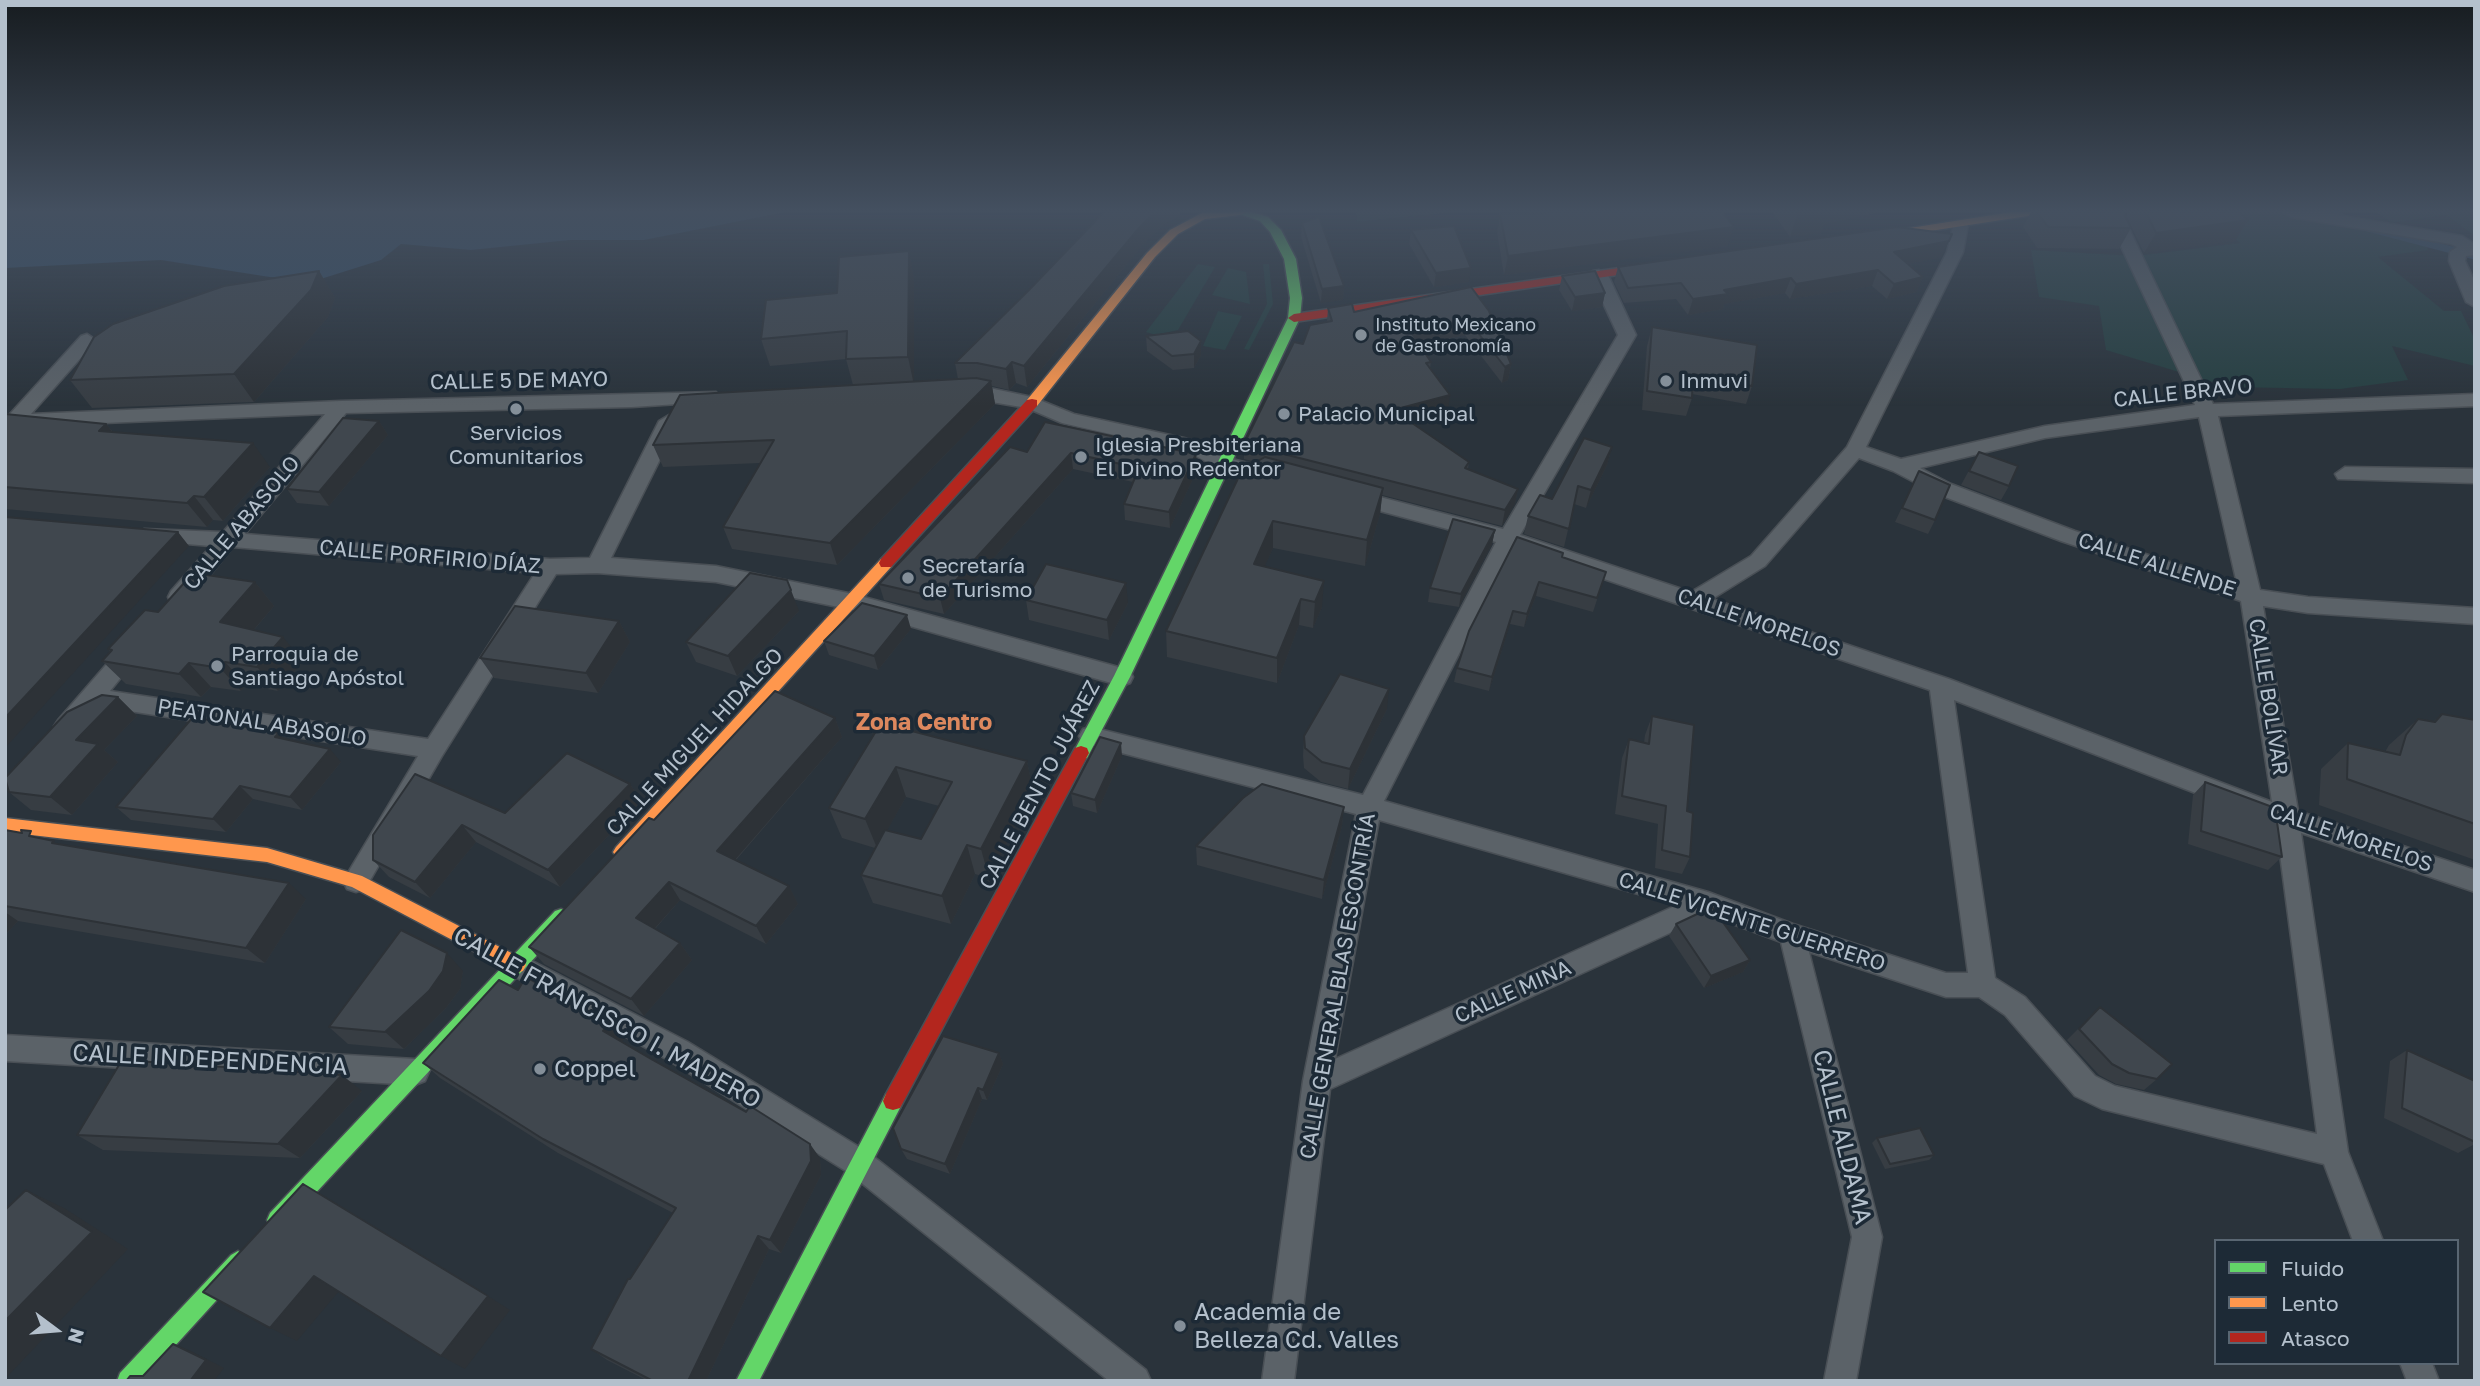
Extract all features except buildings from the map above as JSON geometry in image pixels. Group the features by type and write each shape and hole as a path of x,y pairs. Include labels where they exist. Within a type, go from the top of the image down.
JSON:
{"street":[{"name":"CALLE MIGUEL HIDALGO","path":"611,864 1032,403 1135,277"},
{"name":"CALLE BENITO JUÁREZ","path":"747,1381 859,1163 1122,677 1294,318 1296,298 1293,277"},
{"path":"1294,318 1587,277"},
{"name":"CALLE GENERAL BLAS ESCONTRÍA","path":"1278,1381 1317,1081 1369,807 1508,538 1627,335 1600,277"},
{"path":"1693,601 1758,561 1855,450 1942,277"},
{"name":"CALLE BOLÍVAR","path":"2144,277 2207,410 2251,596 2287,818 2334,1152 2367,1239"},
{"path":"2464,277 2475,302"},
{"path":"10,421 87,340"},
{"path":"940,392 980,392 1032,403 1069,419 1195,447 1226,464 1288,480"},
{"name":"CALLE 5 DE MAYO","path":"10,421 341,407 726,396"},
{"path":"597,565 681,398"},
{"name":"CALLE BRAVO","path":"1900,466 2045,432 2207,410 2475,400"},
{"name":"CALLE ABASOLO","path":"168,610 341,407"},
{"name":"CALLE ALLENDE","path":"1855,450 1900,466 1944,489 2067,536 2251,596 2308,605 2475,616"},
{"path":"2345,474 2475,476"},
{"name":"CALLE MORELOS","path":"1327,491 1508,538 1941,685 2287,818 2475,881"},
{"name":"CALLE PORFIRIO DÍAZ","path":"131,532 473,558 550,567 597,565 716,574 853,602"},
{"path":"356,881 434,749 550,567"},
{"path":"853,602 1122,677"},
{"path":"48,747 150,629"},
{"path":"1941,685 1983,985 2015,1006 2085,1086 2112,1099 2334,1152"},
{"name":"PEATONAL ABASOLO","path":"90,696 434,749"},
{"name":"CALLE VICENTE GUERRERO","path":"1091,736 1369,807 1708,903 1792,935 1946,985 1983,985"},
{"name":"CALLE FRANCISCO I. MADERO","path":"5,825 267,855 356,881 678,1051 859,1163 1135,1381"},
{"name":"CALLE MINA","path":"1317,1081 1708,903"},
{"path":"267,1231 573,905"},
{"name":"CALLE ALDAMA","path":"1792,935 1867,1237 1840,1381"},
{"name":"CALLE INDEPENDENCIA","path":"5,1048 415,1072"},
{"path":"128,1381 248,1251"}],"green space":[{"path":"1188,277 1209,277 1178,330 1156,335 1146,332"},
{"path":"1223,277 1247,277 1250,304 1212,295"},
{"path":"1264,277 1270,277 1273,304 1249,350 1244,349 1267,304"},
{"path":"2036,277 2402,277 2444,311 2461,311 2475,340 2475,366 2392,346 2408,380 2340,389 2229,387 2106,350 2099,306 2039,297"},
{"path":"1218,311 1242,316 1225,350 1203,346"}],"water":[{"path":"268,277 328,277 308,283"}],"traffic: fast":[{"path":"1081,753 1122,677 1294,318 1296,298 1293,277"},
{"path":"277,1220 561,917"},
{"path":"747,1381 893,1101"},
{"path":"128,1381 238,1262"}],"traffic: slow":[{"path":"1032,403 1134,277"},
{"path":"622,852 886,563"},
{"path":"5,825 267,855 356,881 517,965"}],"traffic: jam":[{"path":"1294,318 1586,277"},
{"path":"886,563 1032,403"},
{"path":"893,1101 1081,753"}],"place":[{"name":"Instituto Mexicano de Gastronomía","path":"1361,335"},
{"name":"Inmuvi","path":"1666,381"},
{"name":"Servicios Comunitarios","path":"516,409"},
{"name":"Palacio Municipal","path":"1284,414"},
{"name":"Iglesia Presbiteriana El Divino Redentor","path":"1081,457"},
{"name":"Secretaría de Turismo","path":"908,578"},
{"name":"Parroquia de Santiago Apóstol","path":"217,666"},
{"name":"Coppel","path":"540,1069"},
{"name":"Academia de Belleza Cd. Valles","path":"1180,1326"}],"district":[{"name":"Zona Centro","path":"924,723"}]}
